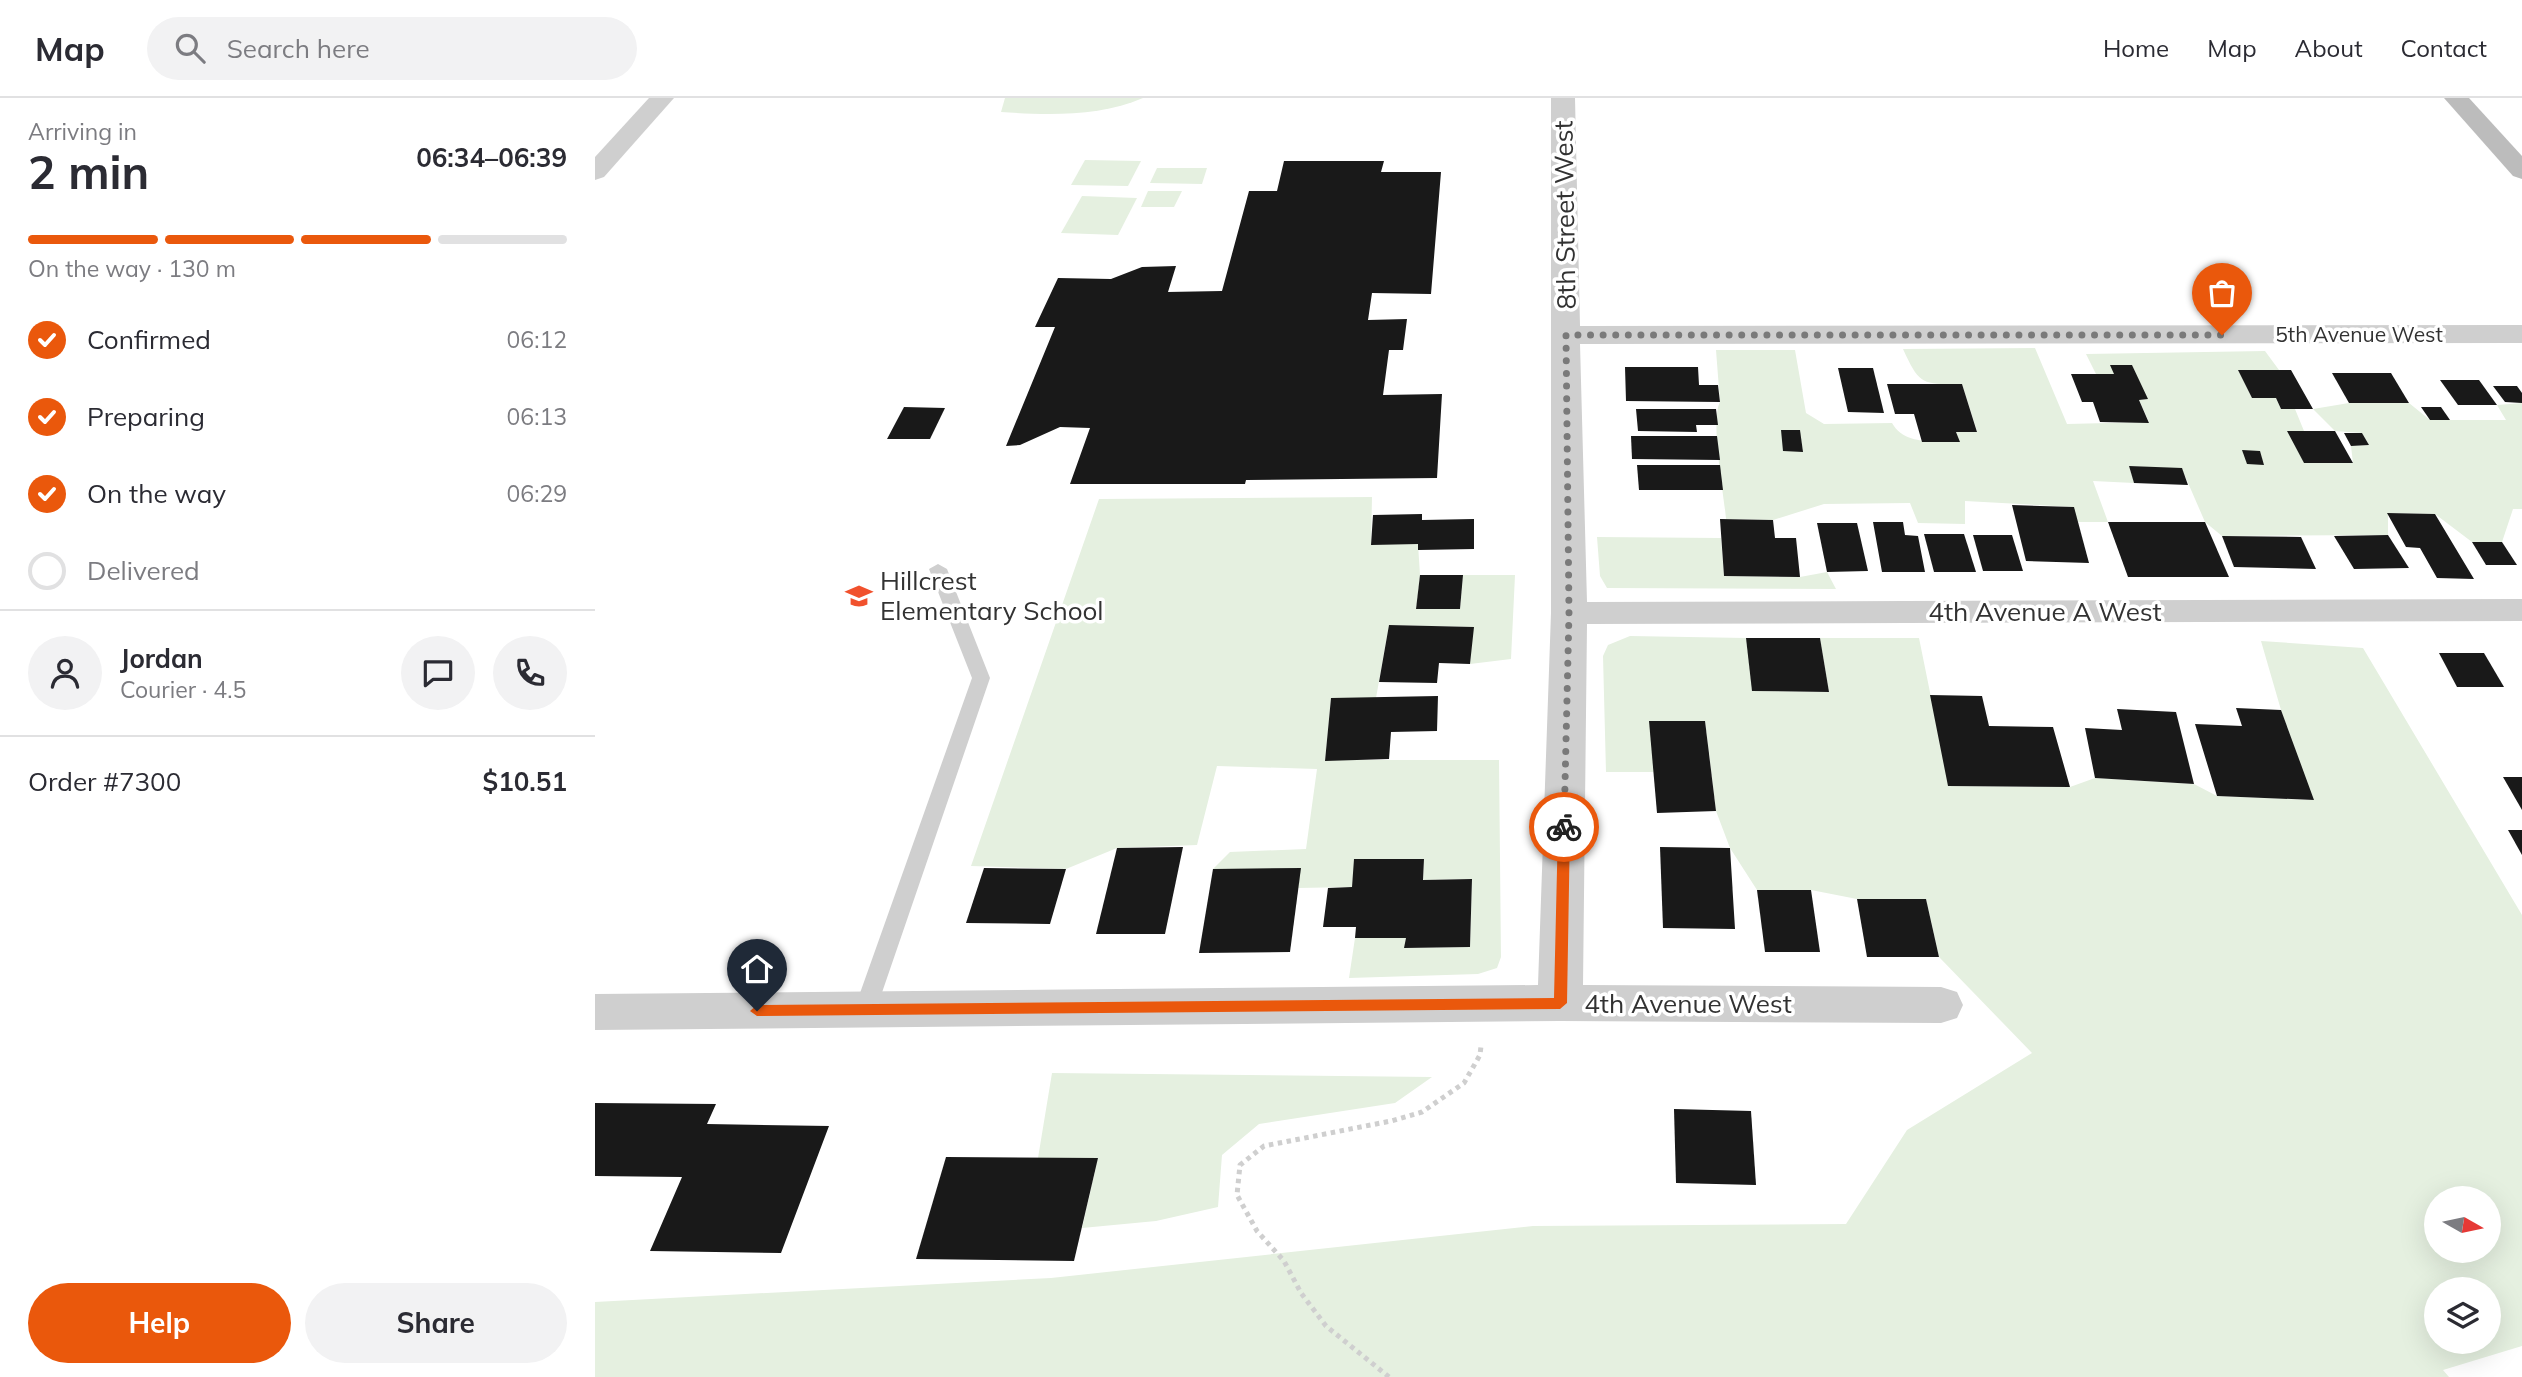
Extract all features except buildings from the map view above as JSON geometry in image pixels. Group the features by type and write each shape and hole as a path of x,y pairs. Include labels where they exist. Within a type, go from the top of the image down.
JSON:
{"street":[{"path":"595,172 662,98"},
{"name":"8th Street West","path":"1560,1003 1569,613 1563,98"},
{"path":"2456,98 2522,172"},
{"name":"5th Avenue West","path":"1566,335 2522,334"},
{"name":"4th Avenue A West","path":"1569,613 2522,610"},
{"name":"4th Avenue West","path":"595,1012 1560,1003 1941,1005"}],"lane":[{"path":"865,1010 981,678 938,569"}],"path":[{"path":"1388,1377 1326,1326 1301,1293 1284,1261 1257,1231 1237,1195 1240,1165 1264,1146 1391,1121 1422,1112 1464,1083 1480,1055 1486,1004"}],"green space":[{"path":"1005,98 1143,98 1109,109 1054,114 1001,112"},
{"path":"1085,160 1141,161 1128,186 1071,185"},
{"path":"1157,168 1207,168 1202,184 1150,183"},
{"path":"1148,191 1182,191 1174,207 1141,207"},
{"path":"1082,196 1137,198 1118,235 1061,233"},
{"path":"2035,348 2067,424 2149,422 2139,400 2147,399 2132,365 2111,365 2114,374 2096,374 2086,354 2265,351 2279,370 2239,371 2252,398 2276,398 2281,409 2295,409 2304,431 2288,431 2353,463 2351,446 2369,445 2362,433 2335,431 2313,409 2349,403 2409,403 2430,420 2506,420 2497,405 2522,403 2522,509 2513,509 2502,542 2472,542 2435,514 2388,513 2388,535 2222,536 2205,522 2182,469 2129,466 2134,483 2093,481 2108,522 2078,522 2073,507 1965,501 1965,524 1918,523 1910,503 1824,504 1773,520 1726,519 1716,425 1720,402 1716,350 1795,350 1806,413 1824,424 1892,423 1905,436 1913,439 1959,441 1956,432 1977,431 1962,384 1938,384 1924,380 1914,370 1903,349"},
{"path":"1372,497 1371,544 1418,544 1420,575 1416,609 1460,609 1463,575 1515,575 1511,659 1470,664 1473,627 1389,625 1376,698 1331,698 1325,760 1499,760 1501,957 1497,968 1478,974 1349,978 1355,938 1406,938 1405,948 1470,947 1472,879 1423,880 1424,859 1355,859 1352,887 1298,888 1213,869 1230,852 1306,849 1317,769 1217,766 1197,845 1117,848 1066,869 971,866 1099,499"},
{"path":"1597,537 1721,538 1724,576 1800,577 1827,572 1836,589 1607,588 1600,576"},
{"path":"1630,636 1746,638 1753,691 1829,692 1820,638 1919,638 1949,786 2070,787 2095,778 2194,784 2217,796 2313,800 2281,710 2261,641 2363,648 2522,915 2522,1346 2501,1352 2501,1277 2424,1277 2424,1354 2496,1354 2443,1370 2449,1377 595,1377 595,1302 1051,1278 1533,1226 1846,1224 1907,1130 2032,1053 1939,957 1926,899 1857,899 1811,890 1757,890 1730,848 1716,811 1705,721 1650,722 1654,772 1606,772 1603,656 1608,645"},
{"path":"1052,1073 1432,1077 1395,1103 1259,1124 1222,1155 1218,1207 1156,1221 1082,1228 1098,1158 1038,1158"}],"way so far":[{"path":"1564,827 1569,613 1566,335 2222,335"}],"place":[{"name":"Hillcrest Elementary School","path":"859,596"}],"route":[{"path":"757,1011 1560,1003 1564,827"}]}
